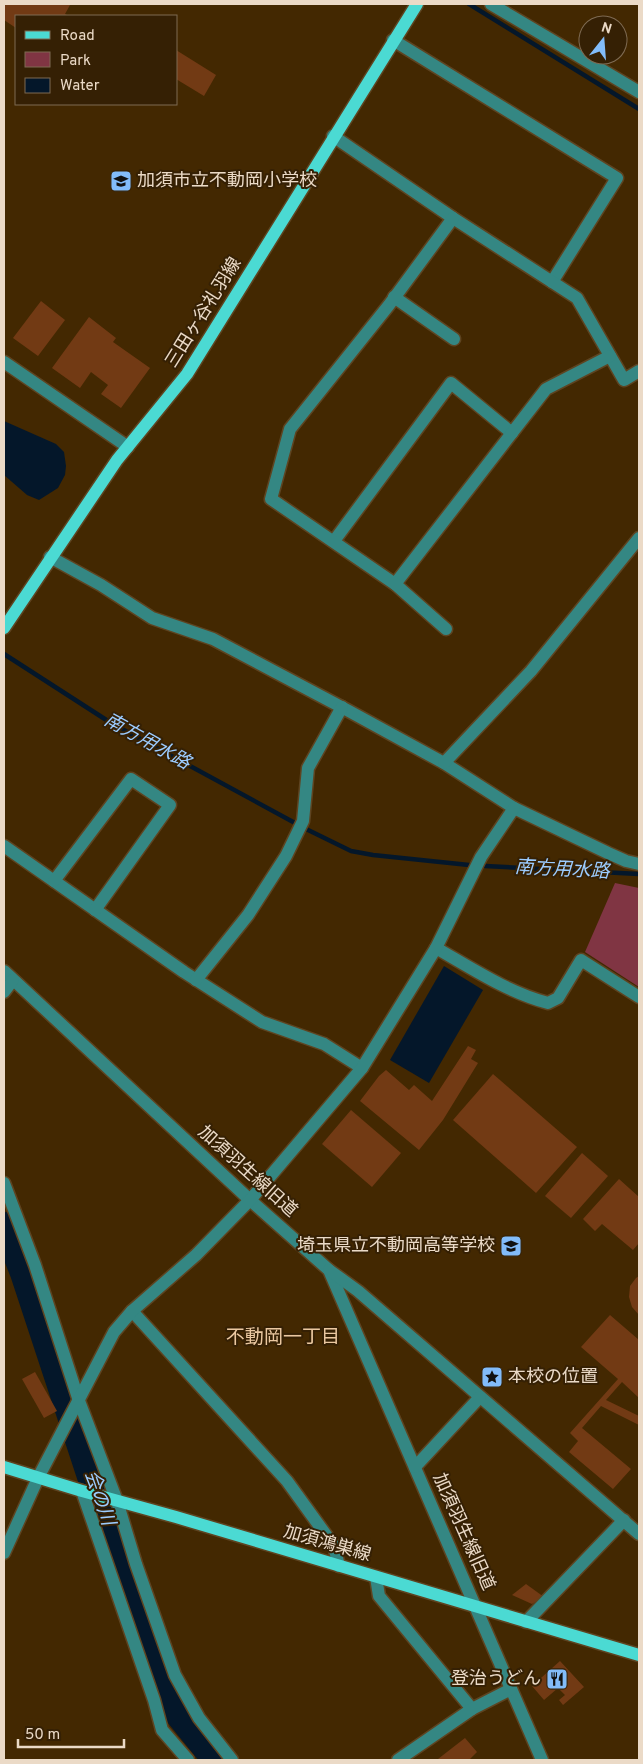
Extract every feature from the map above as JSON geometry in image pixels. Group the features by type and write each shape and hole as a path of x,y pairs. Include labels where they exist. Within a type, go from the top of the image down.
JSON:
{"main road":[{"name":"三田ヶ谷礼羽線","path":"4,628 50,557 128,447 187,374 416,4"},
{"name":"加須鴻巣線","path":"4,1467 639,1655"}],"street":[{"path":"491,4 639,92"},
{"path":"394,40 617,178 552,282"},
{"path":"333,136 453,218 577,298 624,380 639,371"},
{"path":"446,629 395,584 271,499 290,429 394,297 453,218"},
{"path":"394,297 454,339"},
{"path":"395,584 546,389 610,356"},
{"path":"4,362 128,447"},
{"path":"334,541 451,383 512,433"},
{"path":"444,763 531,671 639,538"},
{"path":"50,557 101,585 152,618 213,639 342,707 444,763 514,808 608,853 626,861 639,864"},
{"path":"196,980 248,915 286,856 300,826 308,768 342,707"},
{"path":"54,882 131,780 170,805 95,910"},
{"path":"4,1553 38,1478 114,1332 132,1311 196,1256 250,1200 362,1068 436,948 477,865 514,808"},
{"path":"4,846 196,980 262,1022 324,1044 362,1068"},
{"path":"436,948 507,989 528,998 548,1003 558,998 581,960 639,997"},
{"path":"4,992 8,976"},
{"name":"加須羽生線旧道","path":"8,976 250,1200 329,1270 542,1760"},
{"path":"4,1183 35,1266 79,1401 175,1675 199,1718 232,1760"},
{"path":"329,1270 358,1291 639,1534"},
{"path":"132,1311 288,1481 334,1546 339,1566"},
{"path":"415,1467 480,1397"},
{"path":"86,1492 154,1700 162,1730 188,1760"},
{"path":"526,1622 624,1520"},
{"path":"376,1576 379,1596 472,1709"},
{"path":"398,1760 472,1709 511,1689"}],"green space":[{"path":"615,883 639,888 639,987 585,952"}],"water":[{"path":"4,421 56,444 64,452 65,475 58,488 39,500 27,495 4,475"},
{"path":"444,966 483,990 429,1083 390,1060"}],"building":[{"path":"4,4 70,5 65,14 67,15 15,15 15,27 4,20"},
{"path":"178,51 216,75 204,96 178,80"},
{"path":"41,301 65,320 38,356 13,338"},
{"path":"89,317 116,338 113,342 150,368 121,408 101,394 108,385 91,372 80,388 52,368"},
{"path":"468,1046 476,1050 471,1059 478,1063 443,1120 419,1150 360,1101 379,1076 386,1070 409,1090 414,1085 432,1101"},
{"path":"493,1074 577,1147 536,1193 453,1120"},
{"path":"351,1110 401,1153 372,1187 322,1144"},
{"path":"582,1153 608,1176 571,1218 545,1196"},
{"path":"619,1179 639,1197 639,1243 633,1250 602,1224 595,1231 583,1219"},
{"path":"639,1276 639,1315 632,1307 629,1297 630,1286"},
{"path":"610,1315 639,1340 639,1398 622,1382 606,1400 639,1416 639,1425 601,1406 582,1428 631,1469 613,1489 569,1452 578,1441 570,1433 618,1379 581,1347"},
{"path":"35,1372 57,1411 44,1418 22,1379"},
{"path":"526,1584 544,1597 532,1604 512,1595"},
{"path":"560,1661 584,1687 563,1705 559,1700 565,1695 558,1688 544,1700 532,1686"},
{"path":"465,1738 477,1752 469,1760 438,1759"}],"waterway":[{"path":"469,4 639,109"},
{"name":"南方用水路","path":"4,654 111,723 295,823"},
{"name":"南方用水路","path":"304,828 351,851 469,865"},
{"name":"南方用水路","path":"485,866 639,874"},
{"name":"会の川","path":"4,1225 23,1273 99,1504 167,1696 179,1716 215,1760"}],"place":[{"name":"加須市立不動岡小学校","path":"121,181"},
{"name":"埼玉県立不動岡高等学校","path":"511,1246"},
{"name":"本校の位置","path":"492,1377"},
{"name":"登治うどん","path":"557,1679"}],"district":[{"name":"不動岡一丁目","path":"283,1338"}]}
